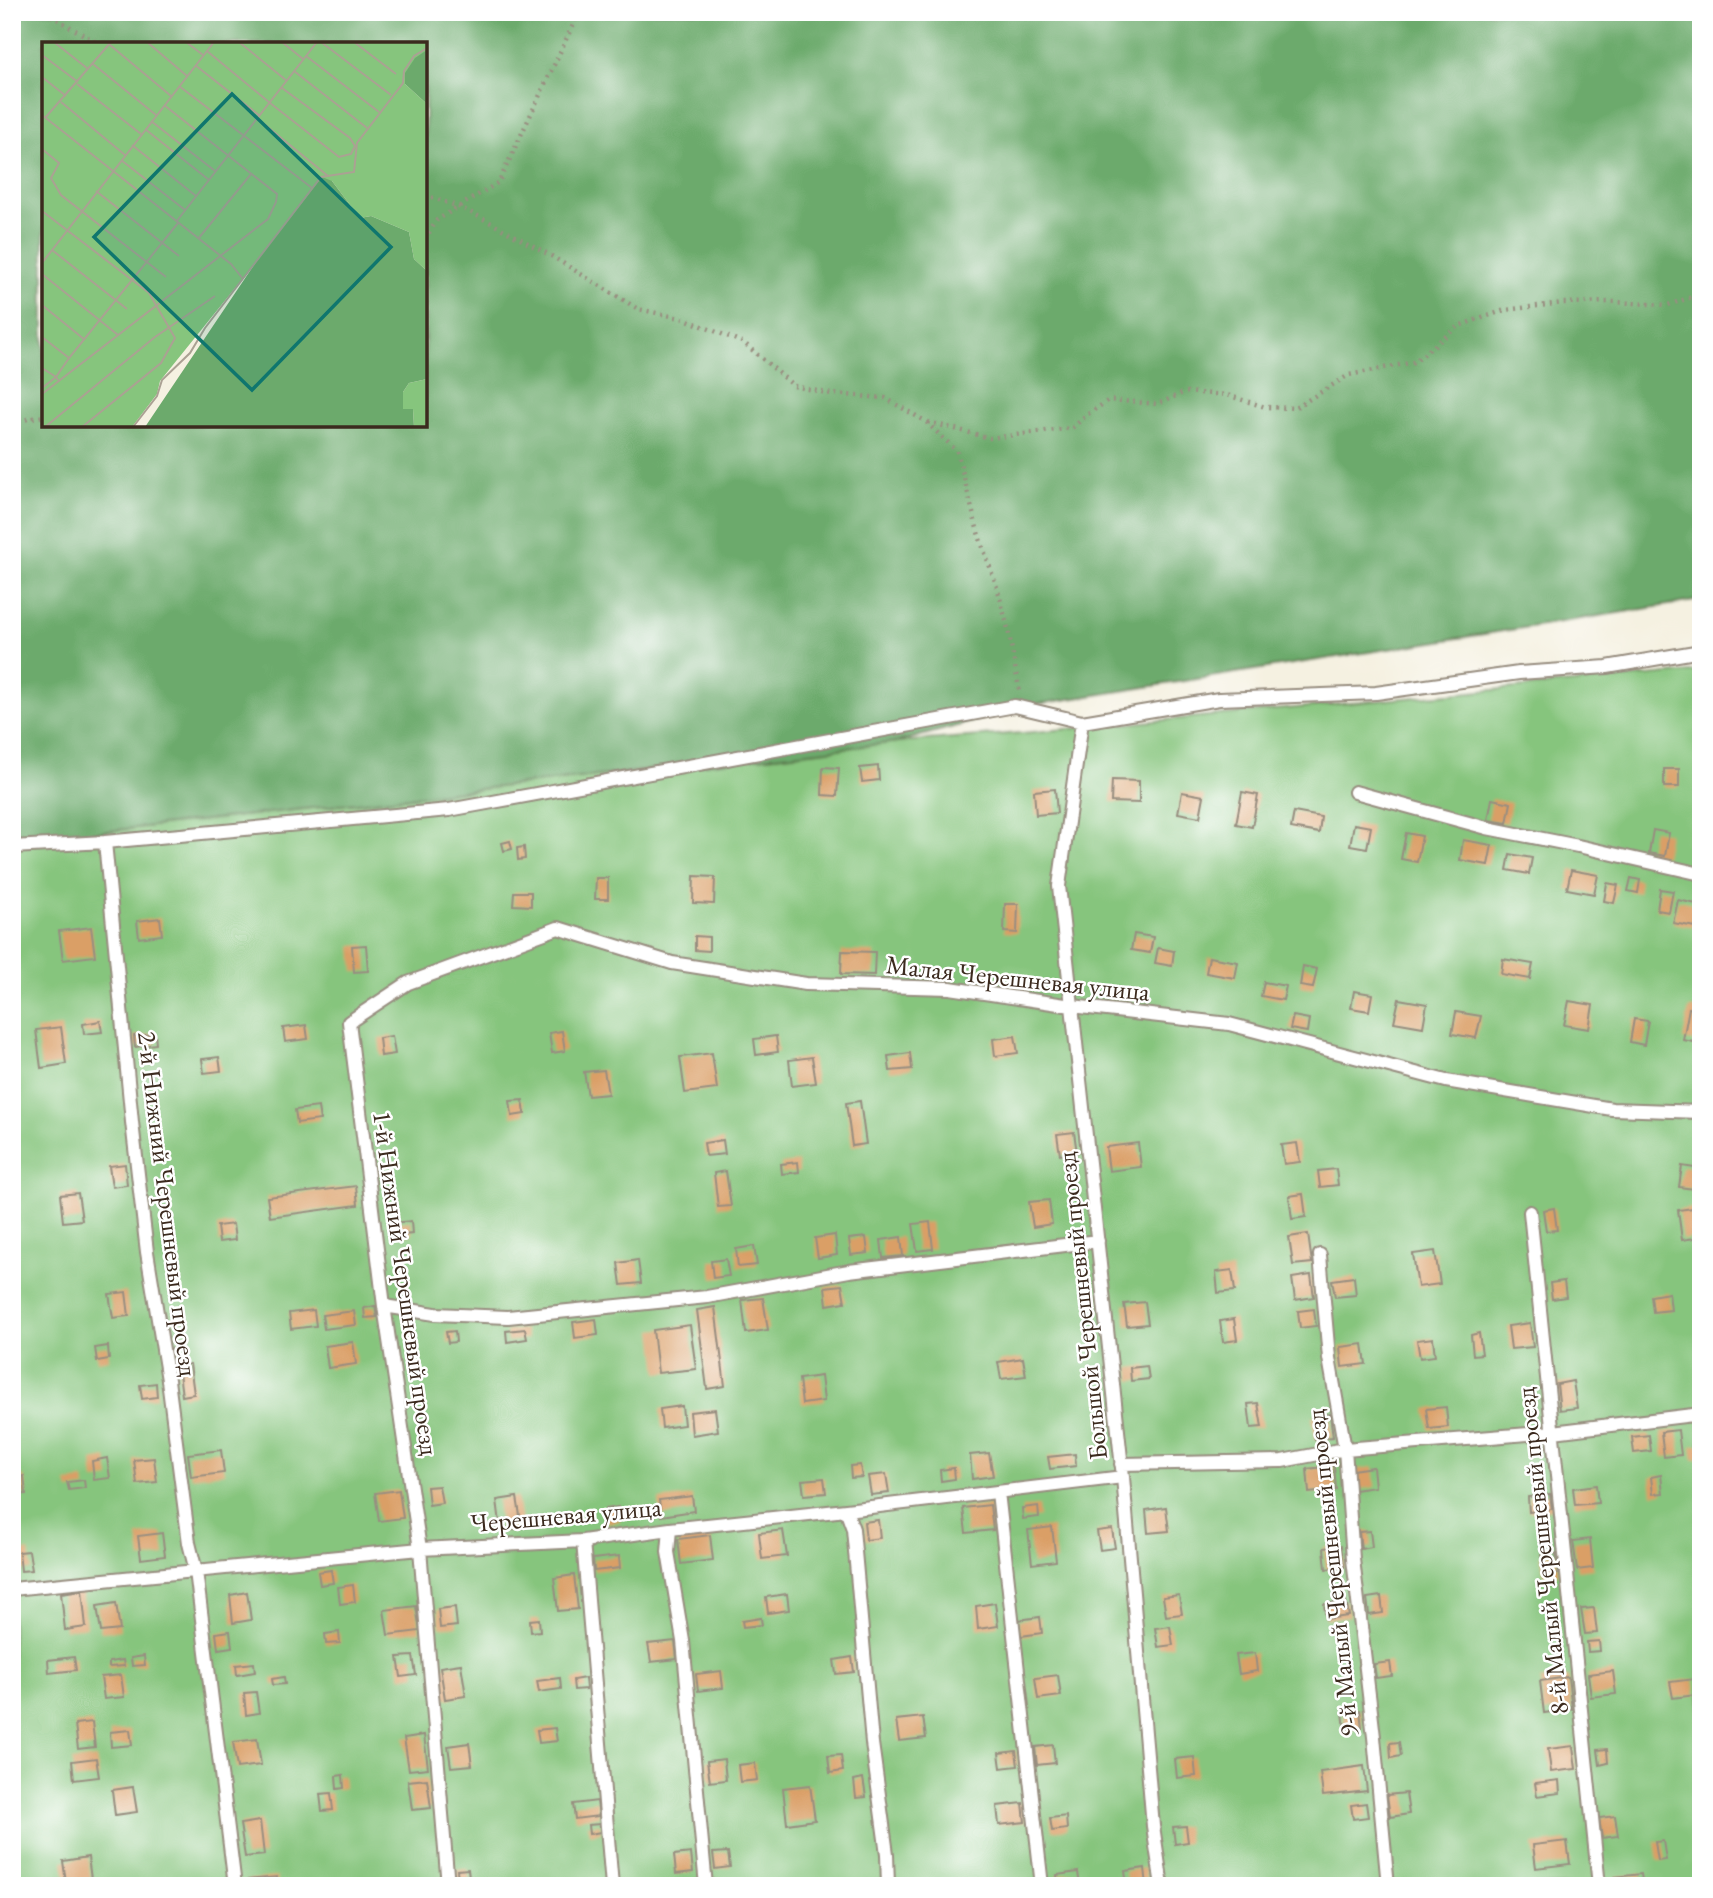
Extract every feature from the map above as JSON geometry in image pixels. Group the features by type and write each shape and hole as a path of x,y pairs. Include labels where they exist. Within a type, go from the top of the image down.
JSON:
{"lane":[{"path":"12,847 105,842 449,810 1015,706 1082,722 1219,699 1376,694 1518,673 1607,667 1701,651"},
{"name":"Большой Черешневый проезд","path":"1082,722 1059,886 1122,1470 1153,1826 1162,1886"},
{"path":"1356,792 1487,828 1701,874"},
{"name":"2-й Нижний Черешневый проезд","path":"105,842 147,1252 168,1380 189,1543 197,1571 235,1886"},
{"name":"Малая Черешневая улица","path":"349,1022 408,983 558,928 672,963 806,984 950,988 1072,1006 1229,1024 1472,1086 1612,1109 1701,1112"},
{"name":"1-й Нижний Черешневый проезд","path":"349,1022 384,1306 420,1549 449,1886"},
{"name":"8-й Малый Черешневый проезд","path":"1530,1212 1599,1886"},
{"path":"384,1306 435,1314 508,1317 707,1297 849,1271 1098,1241"},
{"name":"9-й Малый Черешневый проезд","path":"1320,1255 1329,1358 1345,1449 1353,1559 1388,1886"},
{"name":"Черешневая улица","path":"12,1589 420,1549 583,1541 998,1492 1122,1470 1282,1461 1345,1449 1553,1432 1701,1414"},
{"path":"998,1492 1042,1886"},
{"path":"846,1510 853,1529 872,1742 887,1854 888,1886"},
{"path":"670,1529 668,1552 684,1641 706,1886"},
{"path":"583,1541 612,1886"}],"path":[{"path":"45,12 96,42"},
{"path":"427,236 437,220 499,182 579,12"},
{"path":"427,196 459,207 548,254 638,309 685,319 744,343 794,386 831,394 885,398 925,421 957,451 979,536 1008,629 1019,688 1015,706"},
{"path":"925,421 990,438 1072,428 1109,400 1158,404 1185,392 1227,395 1265,407 1295,408 1349,375 1414,362 1458,326 1505,310 1563,303 1668,305 1701,294"},
{"path":"12,422 42,416"}],"green space":[{"path":"12,12 1701,12 1701,600 1038,704 898,742 82,834 12,839"},
{"path":"1701,671 1701,1886 12,1886 12,839 82,834 898,742"}],"building":[{"path":"878,766 879,780 862,782 860,768"},
{"path":"823,767 839,768 837,796 822,795"},
{"path":"1664,769 1679,769 1679,787 1664,787"},
{"path":"1112,780 1139,781 1139,803 1111,802"},
{"path":"1055,789 1057,813 1036,815 1034,791"},
{"path":"1182,792 1204,796 1200,817 1178,813"},
{"path":"1242,792 1258,795 1252,827 1236,824"},
{"path":"1492,799 1511,803 1507,823 1488,820"},
{"path":"1294,812 1321,817 1319,833 1291,828"},
{"path":"1354,824 1371,827 1367,848 1350,845"},
{"path":"1653,830 1669,833 1665,856 1649,853"},
{"path":"1406,833 1422,836 1417,862 1401,859"},
{"path":"1463,840 1492,845 1488,865 1460,860"},
{"path":"510,841 512,849 504,851 502,843"},
{"path":"524,847 525,859 518,860 517,848"},
{"path":"1510,854 1532,858 1529,874 1507,870"},
{"path":"1571,870 1598,875 1594,894 1567,889"},
{"path":"694,876 715,877 714,904 693,903"},
{"path":"596,878 608,878 608,899 595,899"},
{"path":"1631,878 1640,880 1638,893 1628,891"},
{"path":"1607,883 1618,885 1614,903 1604,901"},
{"path":"1660,889 1673,891 1669,912 1657,910"},
{"path":"514,892 531,892 531,906 513,905"},
{"path":"1678,900 1701,905 1701,928 1673,923"},
{"path":"1005,904 1018,904 1017,933 1004,932"},
{"path":"160,918 162,935 139,938 137,921"},
{"path":"91,927 95,956 63,960 59,931"},
{"path":"1134,934 1153,937 1150,953 1131,950"},
{"path":"695,936 709,937 709,951 695,950"},
{"path":"366,945 368,971 354,972 352,946"},
{"path":"1158,948 1174,951 1172,966 1155,963"},
{"path":"842,951 875,952 874,975 841,974"},
{"path":"1209,957 1238,962 1235,978 1206,973"},
{"path":"1503,959 1533,964 1530,979 1501,974"},
{"path":"1303,966 1317,969 1313,988 1300,986"},
{"path":"1264,982 1286,986 1283,1000 1261,996"},
{"path":"1354,991 1372,994 1369,1011 1351,1008"},
{"path":"1399,999 1427,1004 1423,1027 1394,1022"},
{"path":"1569,1001 1593,1005 1589,1029 1564,1025"},
{"path":"1689,1008 1701,1010 1699,1043 1683,1040"},
{"path":"1456,1012 1481,1016 1476,1038 1452,1034"},
{"path":"1293,1016 1309,1019 1307,1032 1290,1029"},
{"path":"1634,1019 1648,1021 1644,1045 1630,1042"},
{"path":"100,1021 102,1032 84,1034 83,1024"},
{"path":"306,1025 308,1039 285,1042 283,1028"},
{"path":"61,1027 66,1064 41,1068 36,1030"},
{"path":"562,1031 565,1051 552,1053 549,1033"},
{"path":"155,1034 156,1044 135,1047 134,1036"},
{"path":"392,1036 395,1054 381,1056 379,1038"},
{"path":"776,1036 778,1052 756,1055 754,1039"},
{"path":"1015,1036 1018,1053 995,1056 993,1039"},
{"path":"712,1053 717,1089 685,1093 680,1057"},
{"path":"910,1053 912,1069 890,1071 888,1056"},
{"path":"219,1057 221,1071 204,1073 202,1059"},
{"path":"812,1057 816,1083 792,1086 789,1060"},
{"path":"604,1070 608,1094 588,1096 584,1072"},
{"path":"523,1100 525,1114 512,1116 510,1101"},
{"path":"860,1101 866,1144 852,1146 846,1103"},
{"path":"318,1107 320,1120 297,1123 295,1110"},
{"path":"1074,1132 1077,1153 1060,1155 1057,1134"},
{"path":"723,1140 725,1154 706,1156 704,1143"},
{"path":"1138,1143 1141,1167 1109,1171 1106,1147"},
{"path":"1297,1143 1300,1162 1284,1164 1281,1145"},
{"path":"798,1162 799,1172 782,1174 781,1164"},
{"path":"125,1164 127,1185 112,1187 109,1166"},
{"path":"1682,1166 1701,1169 1701,1190 1679,1187"},
{"path":"1336,1169 1338,1185 1320,1187 1318,1171"},
{"path":"726,1171 731,1206 718,1207 714,1173"},
{"path":"356,1186 358,1205 270,1217 267,1197"},
{"path":"78,1193 82,1220 63,1222 60,1195"},
{"path":"1303,1194 1306,1217 1292,1219 1289,1196"},
{"path":"1049,1200 1052,1224 1033,1227 1029,1202"},
{"path":"1701,1207 1701,1237 1682,1240 1678,1210"},
{"path":"1554,1208 1557,1230 1546,1231 1543,1210"},
{"path":"411,1221 412,1234 395,1236 393,1223"},
{"path":"930,1222 933,1249 917,1251 913,1224"},
{"path":"233,1224 235,1240 219,1242 217,1226"},
{"path":"1308,1234 1312,1263 1293,1265 1289,1237"},
{"path":"835,1235 837,1255 818,1258 815,1238"},
{"path":"866,1237 868,1253 851,1255 849,1239"},
{"path":"901,1237 903,1256 883,1258 881,1240"},
{"path":"754,1246 757,1265 738,1267 736,1249"},
{"path":"1435,1251 1440,1284 1418,1287 1413,1254"},
{"path":"726,1259 729,1276 713,1278 711,1261"},
{"path":"638,1260 641,1283 621,1285 618,1263"},
{"path":"1232,1270 1235,1291 1218,1293 1216,1272"},
{"path":"1311,1275 1314,1297 1295,1300 1292,1278"},
{"path":"1354,1277 1356,1295 1335,1297 1332,1280"},
{"path":"1564,1281 1566,1297 1552,1299 1550,1283"},
{"path":"842,1285 845,1302 827,1305 825,1287"},
{"path":"126,1292 129,1316 113,1318 109,1294"},
{"path":"1669,1293 1671,1310 1653,1312 1651,1296"},
{"path":"763,1298 768,1330 746,1333 742,1300"},
{"path":"1145,1302 1148,1324 1127,1326 1124,1304"},
{"path":"375,1306 377,1317 365,1318 364,1308"},
{"path":"715,1307 725,1386 707,1389 697,1310"},
{"path":"1314,1309 1316,1326 1300,1328 1298,1311"},
{"path":"314,1310 316,1326 291,1329 289,1313"},
{"path":"354,1311 356,1325 324,1329 322,1315"},
{"path":"596,1319 598,1335 575,1338 573,1322"},
{"path":"1234,1319 1237,1340 1223,1342 1220,1321"},
{"path":"1530,1323 1533,1347 1511,1349 1508,1326"},
{"path":"690,1325 696,1369 658,1373 653,1330"},
{"path":"525,1329 527,1339 507,1342 506,1331"},
{"path":"455,1331 456,1342 448,1343 446,1332"},
{"path":"1479,1333 1482,1354 1473,1355 1471,1335"},
{"path":"1433,1338 1435,1356 1420,1358 1417,1340"},
{"path":"353,1342 356,1364 328,1368 325,1346"},
{"path":"1363,1344 1366,1364 1342,1367 1340,1347"},
{"path":"108,1346 109,1359 97,1361 95,1348"},
{"path":"1023,1358 1026,1376 1001,1379 998,1362"},
{"path":"190,1364 194,1394 182,1396 178,1365"},
{"path":"1147,1366 1149,1379 1131,1381 1130,1368"},
{"path":"821,1376 824,1401 802,1404 799,1379"},
{"path":"1573,1381 1577,1408 1560,1410 1557,1384"},
{"path":"156,1383 157,1397 142,1399 140,1385"},
{"path":"1258,1403 1262,1427 1251,1428 1248,1404"},
{"path":"682,1406 684,1425 662,1428 660,1409"},
{"path":"1446,1407 1448,1427 1429,1429 1426,1409"},
{"path":"715,1409 718,1431 692,1435 690,1412"},
{"path":"1330,1414 1333,1437 1315,1439 1312,1416"},
{"path":"1678,1430 1681,1455 1664,1457 1661,1432"},
{"path":"1649,1435 1651,1451 1634,1453 1632,1437"},
{"path":"1701,1445 1701,1458 1694,1459 1692,1446"},
{"path":"221,1450 224,1473 191,1477 188,1454"},
{"path":"989,1453 993,1476 972,1479 970,1455"},
{"path":"1075,1454 1076,1466 1050,1469 1048,1457"},
{"path":"107,1458 110,1478 94,1480 92,1461"},
{"path":"154,1458 157,1482 137,1484 134,1460"},
{"path":"860,1465 862,1477 851,1478 850,1466"},
{"path":"1334,1466 1336,1490 1309,1493 1307,1469"},
{"path":"1373,1467 1375,1487 1354,1490 1352,1470"},
{"path":"954,1468 955,1479 941,1481 940,1470"},
{"path":"886,1474 889,1493 871,1495 868,1476"},
{"path":"1661,1475 1663,1493 1653,1494 1651,1477"},
{"path":"24,1476 26,1494 12,1495 12,1478"},
{"path":"824,1478 826,1493 804,1495 802,1480"},
{"path":"84,1480 85,1488 69,1490 67,1482"},
{"path":"1596,1485 1598,1503 1575,1505 1573,1488"},
{"path":"439,1486 442,1503 429,1505 427,1487"},
{"path":"399,1490 403,1518 379,1521 375,1493"},
{"path":"1550,1494 1552,1509 1529,1512 1528,1497"},
{"path":"692,1496 694,1511 661,1516 659,1500"},
{"path":"517,1497 522,1528 501,1531 497,1500"},
{"path":"990,1505 993,1530 966,1533 963,1508"},
{"path":"1038,1506 1039,1517 1023,1519 1022,1508"},
{"path":"618,1507 620,1521 607,1523 605,1509"},
{"path":"1166,1507 1169,1531 1148,1533 1146,1510"},
{"path":"878,1520 880,1538 866,1540 864,1522"},
{"path":"1052,1527 1056,1561 1032,1564 1028,1530"},
{"path":"1112,1529 1115,1548 1100,1550 1097,1531"},
{"path":"783,1530 787,1556 762,1559 759,1533"},
{"path":"1370,1531 1372,1547 1361,1549 1359,1532"},
{"path":"162,1533 165,1556 141,1559 138,1536"},
{"path":"710,1535 713,1560 681,1564 678,1539"},
{"path":"1590,1539 1593,1568 1577,1570 1573,1541"},
{"path":"1341,1546 1344,1567 1326,1569 1324,1548"},
{"path":"29,1551 32,1570 21,1571 19,1552"},
{"path":"1556,1553 1559,1574 1544,1576 1541,1555"},
{"path":"619,1556 620,1568 594,1571 593,1559"},
{"path":"331,1570 333,1583 320,1585 318,1572"},
{"path":"574,1575 578,1609 558,1611 554,1578"},
{"path":"353,1585 355,1602 340,1604 338,1587"},
{"path":"82,1590 86,1627 65,1630 61,1593"},
{"path":"247,1592 251,1620 233,1623 230,1595"},
{"path":"787,1594 789,1610 768,1613 766,1597"},
{"path":"1179,1595 1182,1614 1166,1616 1163,1597"},
{"path":"1381,1596 1383,1613 1369,1615 1367,1598"},
{"path":"1346,1601 1349,1616 1326,1619 1324,1604"},
{"path":"116,1603 120,1630 101,1632 97,1606"},
{"path":"995,1603 998,1626 978,1629 976,1606"},
{"path":"416,1606 420,1631 388,1635 384,1610"},
{"path":"455,1607 457,1626 440,1628 438,1609"},
{"path":"1594,1608 1597,1633 1585,1634 1581,1609"},
{"path":"1040,1617 1042,1633 1021,1636 1018,1620"},
{"path":"761,1618 762,1625 743,1627 742,1621"},
{"path":"539,1619 540,1631 531,1632 530,1620"},
{"path":"1170,1626 1173,1645 1158,1647 1155,1628"},
{"path":"230,1631 232,1647 218,1649 216,1633"},
{"path":"339,1632 340,1643 326,1644 325,1634"},
{"path":"675,1641 677,1659 651,1662 648,1644"},
{"path":"1599,1641 1600,1651 1588,1652 1587,1642"},
{"path":"1255,1653 1257,1671 1239,1674 1236,1655"},
{"path":"144,1656 145,1665 132,1666 131,1658"},
{"path":"413,1656 416,1675 401,1677 398,1657"},
{"path":"74,1657 76,1670 49,1673 48,1660"},
{"path":"852,1657 854,1672 836,1674 834,1660"},
{"path":"123,1660 124,1666 109,1667 109,1662"},
{"path":"1390,1662 1392,1676 1376,1678 1374,1664"},
{"path":"254,1663 255,1672 237,1675 236,1665"},
{"path":"461,1664 466,1696 445,1699 440,1667"},
{"path":"721,1671 723,1688 698,1691 696,1674"},
{"path":"1613,1671 1616,1694 1591,1697 1588,1674"},
{"path":"121,1675 124,1697 104,1699 101,1677"},
{"path":"1058,1675 1061,1696 1038,1699 1035,1678"},
{"path":"284,1677 285,1684 273,1685 272,1679"},
{"path":"1568,1677 1572,1709 1544,1713 1540,1681"},
{"path":"560,1678 561,1689 539,1692 537,1681"},
{"path":"585,1678 586,1689 574,1690 573,1680"},
{"path":"1694,1679 1696,1695 1673,1698 1670,1682"},
{"path":"256,1692 259,1713 246,1715 244,1693"},
{"path":"1360,1710 1362,1728 1345,1730 1343,1712"},
{"path":"923,1717 926,1738 899,1741 896,1720"},
{"path":"92,1722 95,1747 78,1749 75,1724"},
{"path":"555,1728 557,1741 539,1743 537,1730"},
{"path":"130,1730 132,1745 111,1747 110,1732"},
{"path":"424,1735 428,1768 409,1770 404,1738"},
{"path":"257,1739 261,1765 237,1768 233,1742"},
{"path":"1399,1742 1401,1756 1391,1758 1390,1743"},
{"path":"469,1743 472,1765 451,1767 448,1746"},
{"path":"1053,1745 1055,1763 1037,1765 1035,1747"},
{"path":"1573,1746 1576,1769 1551,1772 1548,1749"},
{"path":"1607,1749 1608,1763 1600,1765 1598,1750"},
{"path":"1016,1751 1018,1766 1001,1768 999,1753"},
{"path":"841,1755 843,1771 830,1773 828,1756"},
{"path":"1194,1757 1196,1776 1177,1778 1175,1759"},
{"path":"96,1758 99,1777 74,1780 72,1761"},
{"path":"724,1759 726,1780 710,1782 707,1761"},
{"path":"755,1763 757,1780 740,1782 738,1765"},
{"path":"1364,1766 1367,1791 1323,1796 1320,1772"},
{"path":"343,1775 344,1788 337,1789 336,1776"},
{"path":"863,1778 866,1797 856,1798 854,1780"},
{"path":"427,1779 431,1808 412,1810 408,1781"},
{"path":"1559,1780 1560,1793 1537,1796 1535,1783"},
{"path":"810,1785 815,1820 787,1824 783,1788"},
{"path":"133,1787 137,1812 115,1815 112,1790"},
{"path":"331,1793 333,1810 322,1811 320,1794"},
{"path":"1406,1793 1409,1814 1390,1817 1387,1795"},
{"path":"597,1801 599,1816 575,1819 573,1804"},
{"path":"1023,1803 1025,1822 999,1825 997,1806"},
{"path":"1366,1803 1368,1817 1353,1819 1351,1805"},
{"path":"1066,1816 1067,1829 1052,1831 1050,1818"},
{"path":"1615,1816 1618,1836 1602,1838 1599,1818"},
{"path":"260,1821 264,1855 245,1857 240,1824"},
{"path":"600,1824 601,1832 589,1834 588,1825"},
{"path":"1186,1826 1188,1842 1175,1844 1173,1827"},
{"path":"1567,1841 1570,1864 1536,1868 1533,1845"},
{"path":"1663,1841 1666,1860 1658,1861 1655,1842"},
{"path":"728,1852 730,1867 715,1869 713,1853"},
{"path":"691,1853 693,1872 676,1874 674,1855"},
{"path":"88,1857 91,1879 66,1883 63,1861"},
{"path":"1145,1868 1147,1886 1127,1886 1125,1871"},
{"path":"468,1869 470,1886 459,1886 457,1870"},
{"path":"1078,1872 1080,1886 1058,1886 1057,1875"},
{"path":"1641,1874 1643,1886 1616,1886 1615,1877"},
{"path":"277,1877 278,1886 249,1886 248,1880"},
{"path":"144,1881 144,1886 118,1886 118,1884"}]}
